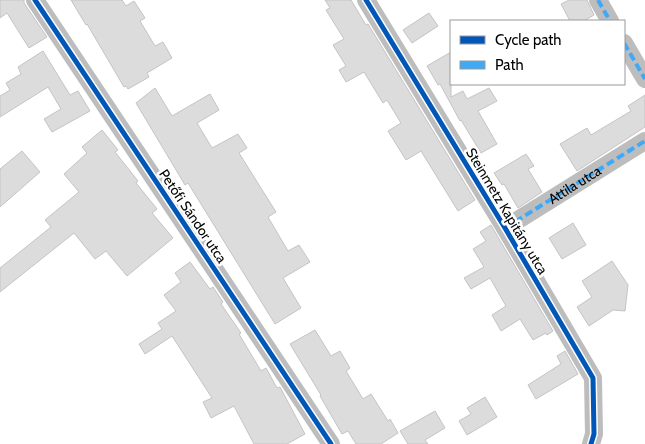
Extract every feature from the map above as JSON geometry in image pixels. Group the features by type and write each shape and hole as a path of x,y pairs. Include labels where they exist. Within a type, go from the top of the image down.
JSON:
{"street":[{"name":"Petőfi Sándor utca","path":"35,0 331,444"},
{"name":"Steinmetz Kapitány utca","path":"366,0 505,228 593,378 594,434 592,444"},
{"path":"598,0 609,20"},
{"path":"625,45 645,78"},
{"name":"Attila utca","path":"505,228 645,141"}],"building":[{"path":"0,0 24,0 24,3 47,37 29,48 7,13 0,18"},
{"path":"71,0 122,0 126,6 134,1 145,18 140,21 155,46 163,42 172,58 147,73 149,77 128,89 126,86 124,87"},
{"path":"325,0 351,0 366,25 368,24 475,200 458,211 421,151 406,160 388,131 401,123 387,100 383,103 364,72 346,82 339,70 346,66 333,45 344,39 326,10 330,8"},
{"path":"569,0 587,0 594,15 586,20 569,20 561,4"},
{"path":"429,13 438,26 412,43 403,30"},
{"path":"43,51 70,95 78,91 90,111 52,132 44,119 61,109 48,87 0,117 0,96 10,90 6,83 21,74 18,67"},
{"path":"450,53 451,97 463,91 467,99 489,88 497,101 478,111 497,144 481,153 460,121 440,84 438,85 427,66"},
{"path":"155,88 172,116 210,94 219,110 197,123 212,148 238,134 247,148 239,153 276,212 268,217 288,251 299,245 310,262 283,278 301,308 275,324 188,183 185,185 136,103"},
{"path":"645,95 645,127 577,171 560,144 587,128 591,135 631,111 628,106"},
{"path":"102,130 118,150 115,152 138,181 136,183 157,209 152,213 173,238 127,276 106,251 95,259 74,233 0,292 0,268 51,227 45,220 79,192 64,174 87,153 82,147"},
{"path":"22,151 40,172 0,207 0,169"},
{"path":"526,154 534,166 528,169 542,192 518,208 504,184 502,185 494,173"},
{"path":"573,223 586,245 562,259 549,238"},
{"path":"491,225 553,331 547,335 546,333 533,340 520,319 501,331 492,315 506,306 490,278 471,289 464,278 484,267 473,249 486,241 480,232"},
{"path":"612,261 628,285 625,311 613,310 589,326 577,307 592,297 582,281"},
{"path":"190,262 210,289 213,287 223,302 221,304 241,333 239,334 261,371 266,368 277,388 280,387 305,434 287,444 254,444 234,406 211,418 203,402 212,398 172,336 145,354 139,344 162,329 158,323 176,311 164,295 181,282 175,273"},
{"path":"315,330 331,356 340,351 350,368 346,371 363,399 371,394 398,433 381,444 356,444 348,431 342,434 290,344"},
{"path":"565,351 578,374 536,399 528,385 561,364 557,356"},
{"path":"485,397 497,417 467,435 459,421 471,414 467,408"},
{"path":"435,411 445,428 425,440 428,444 408,444 400,431"}],"marked path":[{"path":"598,0 609,20"},
{"path":"625,45 645,79"},
{"path":"505,228 645,141"}],"cycle path":[{"path":"35,0 331,444"},
{"path":"366,0 505,228 593,378 594,434 591,444"}]}
